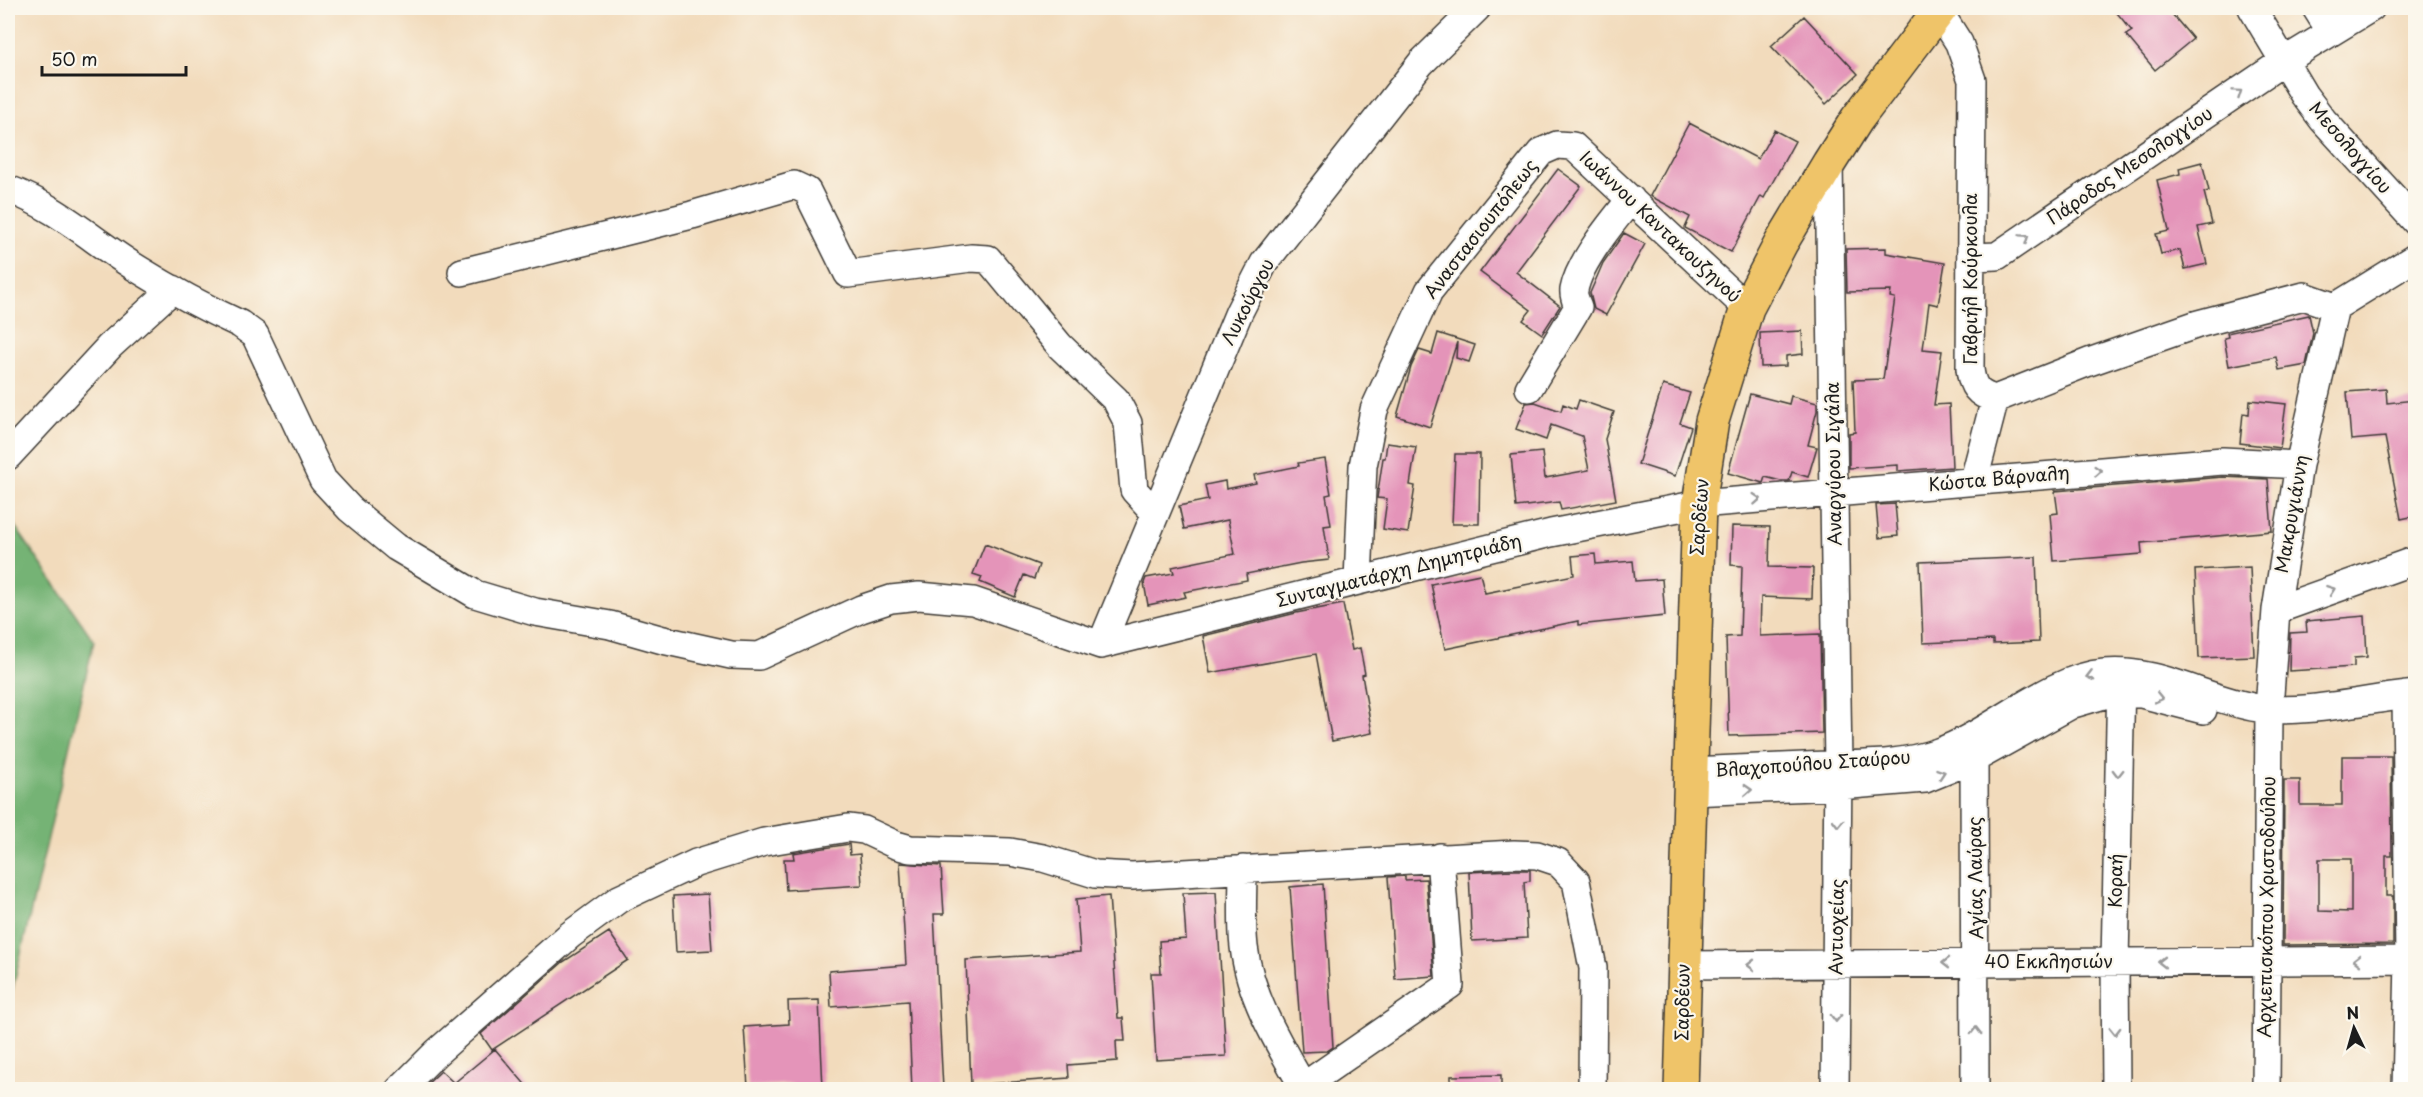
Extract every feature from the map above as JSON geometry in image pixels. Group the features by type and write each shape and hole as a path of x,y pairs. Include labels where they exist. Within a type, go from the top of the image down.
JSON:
{"main road":[{"name":"Σαρδέων","path":"1681,1089 1683,965 1699,504 1712,421 1747,308 1781,243 1857,120 1940,9"}],"street":[{"name":"Λυκούργου","path":"1101,645 1239,312 1264,263 1421,63 1476,8"},
{"name":"Μεσολογγίου","path":"2252,8 2323,120 2415,222"},
{"path":"2316,8 2331,32"},
{"name":"Πάροδος Μεσολογγίου","path":"1972,257 1997,256 2284,61 2371,8"},
{"name":"Γαβριήλ Κούρκουλα","path":"1940,9 1959,43 1972,80 1971,382 1977,392 1995,399"},
{"name":"Αναστασιουπόλεως","path":"1358,580 1363,466 1374,410 1429,291 1541,152 1557,145 1573,146"},
{"name":"Ιωάννου Καντακουζηνού","path":"1573,146 1747,308"},
{"name":"Αναργύρου Σιγάλα","path":"1829,163 1838,775"},
{"path":"462,272 692,215 794,185 807,191 848,274 971,258 988,259 1060,346 1116,400 1128,423 1134,490 1155,513"},
{"path":"15,196 53,210 138,269 240,324 255,335 323,480 350,509 396,547 475,594 535,612 610,625 663,640 731,655 759,656 861,609 891,599 919,596 973,601 1101,645"},
{"path":"1529,388 1578,307 1573,292 1580,271 1608,226 1631,199"},
{"path":"1974,480 1995,399 2089,362 2198,324 2304,296 2335,307 2415,257"},
{"path":"8,456 110,346 173,289"},
{"name":"Μακρυγιάννη","path":"2269,717 2276,610 2299,465 2335,307"},
{"name":"Κώστα Βάρναλη","path":"1699,504 2223,461 2299,465"},
{"name":"Συνταγματάρχη Δημητριάδη","path":"1101,645 1551,533 1699,504"},
{"path":"2276,610 2415,560"},
{"name":"Βλαχοπούλου Σταύρου","path":"1690,782 1838,775 1925,778 1969,750 2120,683 2141,694 2233,718 2269,717 2310,723 2411,702"},
{"name":"Κοραή","path":"2116,1089 2115,962 2120,683"},
{"path":"2406,1089 2412,960 2411,702"},
{"name":"Αρχιεπισκόπου Χριστοδούλου","path":"2266,1089 2269,717"},
{"name":"Αγίας Λαύρας","path":"1969,750 1976,963 1975,1089"},
{"name":"Αντιοχείας","path":"1835,1089 1838,775"},
{"path":"399,1089 436,1053 570,935 619,899 696,862 764,842 848,828 864,830 910,849 1010,852 1043,858 1095,874 1132,876 1440,857 1537,855 1558,862 1576,881 1593,968 1592,1089"},
{"path":"1243,868 1244,947 1254,988 1302,1089 1450,985 1440,857"},
{"name":"40 Εκκλησιών","path":"1683,965 2412,960"}],"green space":[{"path":"8,516 94,641 8,1009"}],"building":[{"path":"2113,8 2167,8 2193,39 2155,70 2126,35 2132,31"},
{"path":"1804,16 1858,74 1826,104 1771,46"},
{"path":"1689,123 1758,159 1774,130 1795,141 1764,198 1761,196 1731,252 1685,228 1690,217 1650,196"},
{"path":"2202,162 2209,191 2204,192 2212,224 2198,227 2207,264 2185,269 2180,250 2161,254 2156,234 2169,231 2157,180 2180,174 2179,168"},
{"path":"1558,169 1581,186 1516,272 1560,306 1542,334 1523,320 1531,310 1480,272"},
{"path":"1624,233 1645,244 1606,315 1594,309 1590,293 1603,263"},
{"path":"1886,248 1886,253 1945,263 1938,305 1929,303 1923,349 1942,351 1934,405 1949,404 1952,467 1898,471 1898,465 1849,468 1849,433 1855,432 1853,380 1883,379 1895,298 1890,297 1891,291 1847,292 1846,249"},
{"path":"2309,315 2313,333 2306,365 2279,370 2276,357 2229,366 2224,338 2228,337 2227,333"},
{"path":"1802,331 1803,354 1786,356 1786,366 1761,367 1760,333"},
{"path":"1438,333 1475,345 1469,362 1456,358 1457,342 1430,427 1397,416 1411,367 1419,350 1432,354"},
{"path":"1663,385 1690,393 1680,423 1691,427 1675,476 1638,464"},
{"path":"2386,389 2387,403 2415,400 2415,516 2401,519 2385,437 2351,440 2347,392"},
{"path":"1750,394 1789,404 1791,396 1817,403 1808,445 1817,447 1808,477 1792,472 1789,481 1765,477 1763,483 1728,473"},
{"path":"1579,400 1614,412 1605,439 1616,500 1561,510 1559,502 1516,507 1511,455 1542,452 1545,478 1589,470 1582,436 1551,425 1546,440 1516,429 1526,403 1535,402 1561,411 1563,404 1576,409"},
{"path":"2250,400 2286,404 2280,448 2240,443 2243,413 2249,414"},
{"path":"1387,443 1416,447 1410,485 1415,486 1408,533 1383,529 1387,499 1377,498"},
{"path":"1455,454 1480,454 1479,524 1452,524"},
{"path":"1325,459 1331,494 1326,495 1331,525 1324,526 1329,560 1246,574 1247,580 1184,592 1186,597 1148,605 1144,583 1146,578 1174,573 1172,567 1235,554 1228,520 1184,529 1179,506 1208,500 1205,485 1225,481 1226,489 1256,483 1254,475 1299,466 1298,463"},
{"path":"2223,477 2268,479 2272,531 2141,543 2142,554 2054,561 2050,514 2058,513 2055,491"},
{"path":"1895,504 1898,536 1879,538 1876,505"},
{"path":"1732,526 1770,527 1769,567 1813,568 1812,599 1761,597 1760,636 1820,634 1822,733 1729,736 1726,637 1740,636 1742,566 1731,565"},
{"path":"985,544 1039,565 1034,579 1024,575 1015,597 980,582 982,577 973,574"},
{"path":"1595,554 1596,564 1633,561 1635,581 1662,579 1665,616 1578,625 1578,621 1445,649 1431,584 1480,574 1485,593 1574,575 1572,556"},
{"path":"2036,557 2039,642 1993,644 1993,640 1923,643 1920,562"},
{"path":"2250,567 2254,656 2199,658 2195,570"},
{"path":"1343,604 1352,650 1360,648 1372,733 1332,741 1316,654 1210,673 1203,636"},
{"path":"2365,616 2367,657 2354,658 2354,667 2289,671 2290,633 2307,632 2306,621"},
{"path":"2342,756 2391,756 2392,856 2386,856 2386,896 2393,896 2393,944 2283,945 2284,780 2300,780 2300,805 2342,805","holes":["2319,859 2351,859 2351,912 2319,911"]},
{"path":"849,844 850,855 860,854 862,885 786,890 784,859 794,859 793,853"},
{"path":"900,863 941,866 944,914 934,914 943,1089 912,1089 908,1001 831,1007 829,971 906,965"},
{"path":"1530,870 1530,881 1524,882 1527,938 1472,941 1469,872"},
{"path":"1405,876 1405,880 1426,879 1434,976 1395,979 1388,877"},
{"path":"1323,884 1333,1047 1327,1051 1302,1052 1290,887"},
{"path":"1216,892 1226,1056 1156,1060 1151,973 1161,973 1159,941 1186,939 1183,893"},
{"path":"708,894 712,950 676,952 673,896"},
{"path":"1109,896 1118,1018 1123,1018 1125,1041 1116,1041 1117,1061 1068,1065 1069,1078 971,1085 966,960 1080,952 1076,899"},
{"path":"609,932 628,960 492,1050 481,1034 563,962"},
{"path":"819,1000 823,1089 792,1089 792,1084 748,1087 744,1027 789,1024 788,1001"},
{"path":"495,1049 529,1089 422,1089 441,1071 454,1083"},
{"path":"1501,1075 1501,1089 1451,1089 1451,1076"}]}
